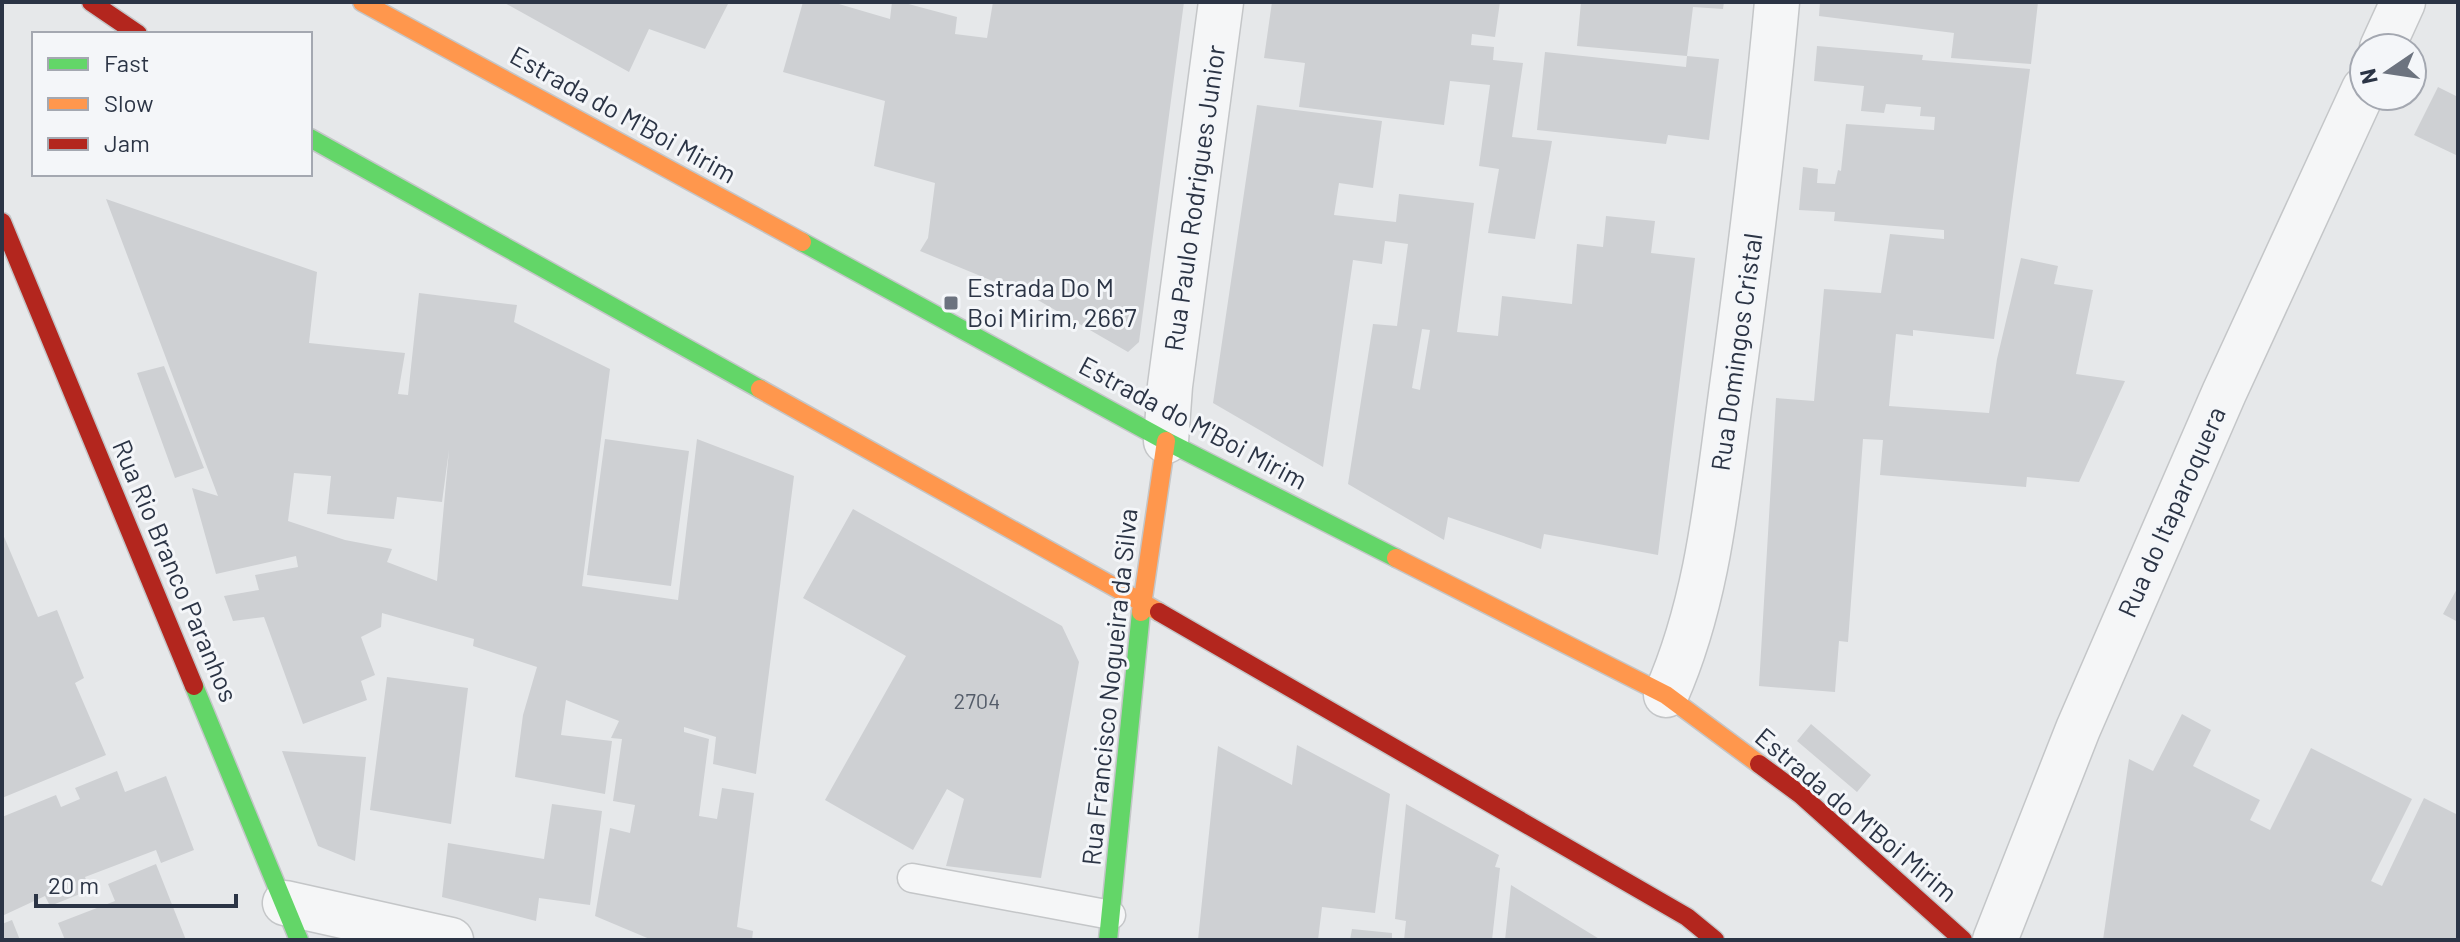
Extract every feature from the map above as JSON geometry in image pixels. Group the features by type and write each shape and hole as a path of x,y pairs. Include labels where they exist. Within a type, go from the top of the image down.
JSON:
{"main road":[{"path":"91,2 135,32"},
{"name":"Estrada do M'Boi Mirim","path":"362,2 1166,441 1666,695 1801,795 1963,940"},
{"path":"312,139 1142,602 1695,932"},
{"name":"Rua Rio Branco Paranhos","path":"2,222 292,922"},
{"name":"Rua Francisco Nogueira da Silva","path":"1109,928 1142,602 1166,441"}],"street":[{"name":"Rua Paulo Rodrigues Junior","path":"1166,441 1170,386 1221,2"},
{"name":"Rua Domingos Cristal","path":"1666,695 1683,657 1709,556 1763,160 1777,2"},
{"path":"2389,32 2403,2"},
{"name":"Rua do Itaparoquera","path":"1995,940 2078,729 2224,393 2353,112"},
{"path":"292,922 451,940"}],"lane":[{"path":"912,878 1109,928"}],"building":[{"path":"503,2 729,2 705,49 649,29 629,72"},
{"path":"803,2 832,2 890,19 892,2 901,2 957,17 955,34 987,38 993,2 1184,2 1139,342 1128,352 1036,299 920,251 928,238 935,183 874,166 885,101 783,72"},
{"path":"1272,2 1500,2 1495,37 1472,34 1471,45 1494,47 1493,60 1523,63 1512,137 1552,141 1535,239 1488,233 1499,169 1479,166 1490,85 1450,81 1444,125 1299,107 1305,63 1264,58"},
{"path":"1581,2 1724,2 1723,9 1693,7 1687,56 1577,46"},
{"path":"1820,2 2038,2 2031,64 1951,58 1954,33 1819,16"},
{"path":"1817,46 1923,55 1922,60 2030,69 1994,339 1913,330 1913,336 1896,334 1889,406 1989,413 1997,359 2021,258 2058,266 2054,284 2093,290 2076,374 2125,381 2079,482 2027,477 2026,487 1880,475 1883,440 1863,439 1848,642 1839,641 1835,692 1759,686 1776,398 1814,401 1824,289 1881,293 1890,234 1944,239 1944,230 1834,221 1835,212 1799,210 1803,167 1818,169 1817,183 1835,184 1838,170 1841,171 1846,124 1934,130 1935,117 1920,116 1921,107 1886,104 1884,113 1861,111 1864,86 1814,81"},
{"path":"1545,52 1686,67 1687,56 1719,59 1709,140 1668,135 1666,144 1537,130"},
{"path":"2438,87 2458,97 2458,156 2414,135"},
{"path":"1257,105 1382,121 1373,188 1339,183 1334,215 1396,222 1399,194 1474,203 1457,332 1498,336 1502,296 1572,304 1577,244 1603,247 1606,216 1655,221 1651,253 1695,258 1658,555 1544,534 1541,549 1448,517 1444,540 1348,484 1373,324 1397,326 1408,244 1385,241 1382,264 1353,260 1323,467 1213,403","holes":["1422,329 1430,330 1420,390 1412,388"]},
{"path":"106,199 317,272 309,343 405,353 398,394 408,395 419,293 517,305 514,322 610,369 582,586 678,600 697,439 794,476 756,774 713,764 716,737 684,727 684,732 709,739 699,816 717,819 722,788 754,793 737,927 753,931 752,940 652,940 595,916 610,828 630,833 635,805 613,801 622,739 611,738 619,721 566,700 561,735 612,741 605,794 515,777 523,715 537,667 473,646 474,639 382,613 381,627 361,637 375,675 361,681 367,700 303,724 264,617 233,621 224,596 259,590 255,575 298,567 296,556 216,574 192,488 218,496","holes":["449,450 437,581 387,562 392,549 345,540 288,521 294,473 331,476 327,514 394,519 397,497 442,502"]},
{"path":"164,366 204,468 175,478 137,373"},
{"path":"605,439 689,451 671,586 587,575"},
{"path":"853,509 1062,626 1079,662 1041,878 946,866 964,799 947,789 913,850 825,800 906,656 803,598"},
{"path":"2,532 38,617 57,610 84,678 75,683 106,755 2,798"},
{"path":"2458,587 2458,622 2443,614"},
{"path":"387,677 468,688 451,824 370,810"},
{"path":"2182,714 2211,730 2193,766 2260,800 2250,820 2270,830 2311,748 2412,799 2371,881 2382,886 2424,798 2458,815 2458,940 2103,940 2129,759 2153,771"},
{"path":"1811,724 1871,775 1857,792 1797,741"},
{"path":"1297,745 1390,794 1375,913 1322,907 1318,940 1198,940 1218,746 1292,785"},
{"path":"282,751 366,757 355,861 318,846"},
{"path":"117,771 125,792 166,776 194,850 161,863 156,850 85,877 90,890 50,906 45,896 2,916 2,817 56,795 61,807 80,799 75,788"},
{"path":"552,804 602,811 590,905 539,898 536,921 442,897 448,843 544,859"},
{"path":"1406,804 1499,855 1495,867 1500,868 1492,940 1404,940 1406,921 1395,919"},
{"path":"156,864 186,940 65,940 58,923 115,901 108,884"},
{"path":"1511,885 1601,940 1505,940"},
{"path":"12,920 20,940 2,940 2,924"},
{"path":"1352,929 1392,933 1392,940 1350,940"}],"traffic: fast":[{"path":"312,139 760,389"},
{"path":"802,242 1166,441 1396,558"},
{"path":"1108,940 1141,612"},
{"path":"194,686 299,940"}],"traffic: slow":[{"path":"362,2 802,242"},
{"path":"760,389 1159,612"},
{"path":"1141,612 1166,441"},
{"path":"1396,558 1666,695 1759,764"}],"traffic: jam":[{"path":"91,2 135,32"},
{"path":"2,222 194,686"},
{"path":"1159,612 1687,917 1715,940"},
{"path":"1759,764 1801,795 1963,940"}],"place":[{"name":"Estrada Do M Boi Mirim, 2667","path":"951,303"}]}
